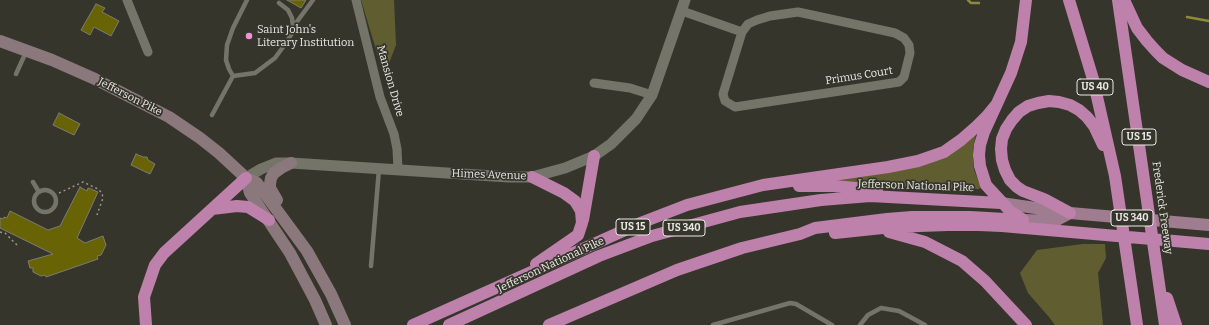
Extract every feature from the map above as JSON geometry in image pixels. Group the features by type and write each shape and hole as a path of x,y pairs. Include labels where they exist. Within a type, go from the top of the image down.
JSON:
{"highway":[{"name":"US 15","path":"413,325 651,219 687,205 763,185 881,168 918,161 944,152 961,140 988,116 996,105 1011,73 1021,42 1026,0"},
{"name":"US 40","path":"1069,0 1093,79 1115,176 1137,325"},
{"name":"Frederick Freeway","path":"1118,0 1165,325"},
{"path":"1124,0 1146,41 1156,51 1177,67 1209,82"},
{"path":"1070,213 1044,199 1017,188 1010,180 1002,160 1002,139 1006,129 1019,112 1033,104 1049,101 1070,105 1079,110 1087,117 1100,137 1115,176"},
{"path":"996,105 980,145 979,155 981,170 986,185 1001,203 1023,220"},
{"path":"508,283 578,235 582,223 594,156"},
{"path":"532,177 564,193 575,201 581,211 582,223"},
{"path":"146,325 144,297 155,265 164,253 246,178"},
{"path":"763,185 834,186 871,189 935,199"},
{"name":"Jefferson National Pike","path":"449,325 599,256 652,236 740,212 821,200 870,196 1001,203"},
{"path":"212,209 237,206 248,207 269,220"},
{"path":"549,325 677,270 742,248 800,234 815,228 887,219 970,216 1023,220"},
{"path":"800,234 815,235 876,229 979,225 1180,240 1209,244"},
{"path":"876,229 900,234 925,242 962,261 985,281 1026,325"},
{"name":"US 15","path":"1157,274 1168,300 1176,325"}],"main road":[{"name":"Jefferson Pike","path":"0,41 26,50 95,79 169,117 194,133 219,153 246,178 257,183 308,251 331,294 345,325"},
{"path":"291,163 274,173 270,184 275,197 291,215 305,236 308,251"},
{"name":"Jefferson Pike","path":"246,178 250,193 290,253 312,293 326,325"},
{"name":"Jefferson National Pike","path":"1001,203 1070,213"},
{"path":"1023,220 1055,221 1070,213"},
{"name":"US 340","path":"1070,213 1209,225"}],"street":[{"path":"127,0 148,52"},
{"name":"Mansion Drive","path":"356,0 380,98 394,134 397,149 398,170"},
{"name":"Himes Avenue","path":"246,178 261,169 276,163 479,176 532,177 565,168 594,156 611,144 636,119 652,95 685,0"},
{"path":"682,11 742,32"},
{"name":"Primus Court","path":"798,12 895,33 904,38 909,45 910,53 904,77 899,82 735,107 725,101 723,94 742,32 748,24 758,20 770,16 798,12"},
{"path":"594,83 630,88 652,95"}],"lane":[{"path":"233,76 229,70 226,60 227,45 233,28 247,0"},
{"path":"293,27 313,0"},
{"path":"233,76 255,73 276,58 286,43 292,33 292,18 288,10 279,3"},
{"path":"16,74 26,50"},
{"path":"212,115 233,76"},
{"path":"371,266 379,169"},
{"path":"33,182 39,192"},
{"path":"43,190 48,191 54,195 54,206 50,210 41,211 36,206 34,200 39,192 43,190"},
{"path":"713,325 790,303 796,304 832,325"},
{"path":"860,325 868,315 881,308 899,311 925,325"}],"path":[{"path":"59,192 83,182 98,189 104,198 98,214"},
{"path":"0,232 6,234 17,245"}],"shaded area":[{"path":"361,0 394,0 396,45 384,76"},
{"path":"976,134 973,149 973,160 974,170 981,187 979,189 926,189 817,180 903,169"},
{"path":"1083,244 1105,244 1106,258 1098,273 1103,325 1055,325 1028,293 1020,273 1037,250"}],"building":[{"path":"287,0 306,0 301,8"},
{"path":"96,4 105,8 102,12 119,21 111,36 94,27 90,35 81,30"},
{"path":"59,113 80,124 74,135 53,125"},
{"path":"136,154 147,157 148,160 155,164 150,174 131,165"},
{"path":"80,187 87,191 88,188 98,192 77,238 85,243 103,236 106,245 101,255 97,256 98,259 46,277 45,275 41,276 33,272 33,268 30,268 28,261 53,254 0,228 0,218 7,218 10,211 48,230 60,226"}],"waterway":[{"path":"968,0 971,3 979,3"},
{"path":"1187,17 1209,21"}],"place":[{"name":"Saint John's Literary Institution","path":"249,36"}]}
